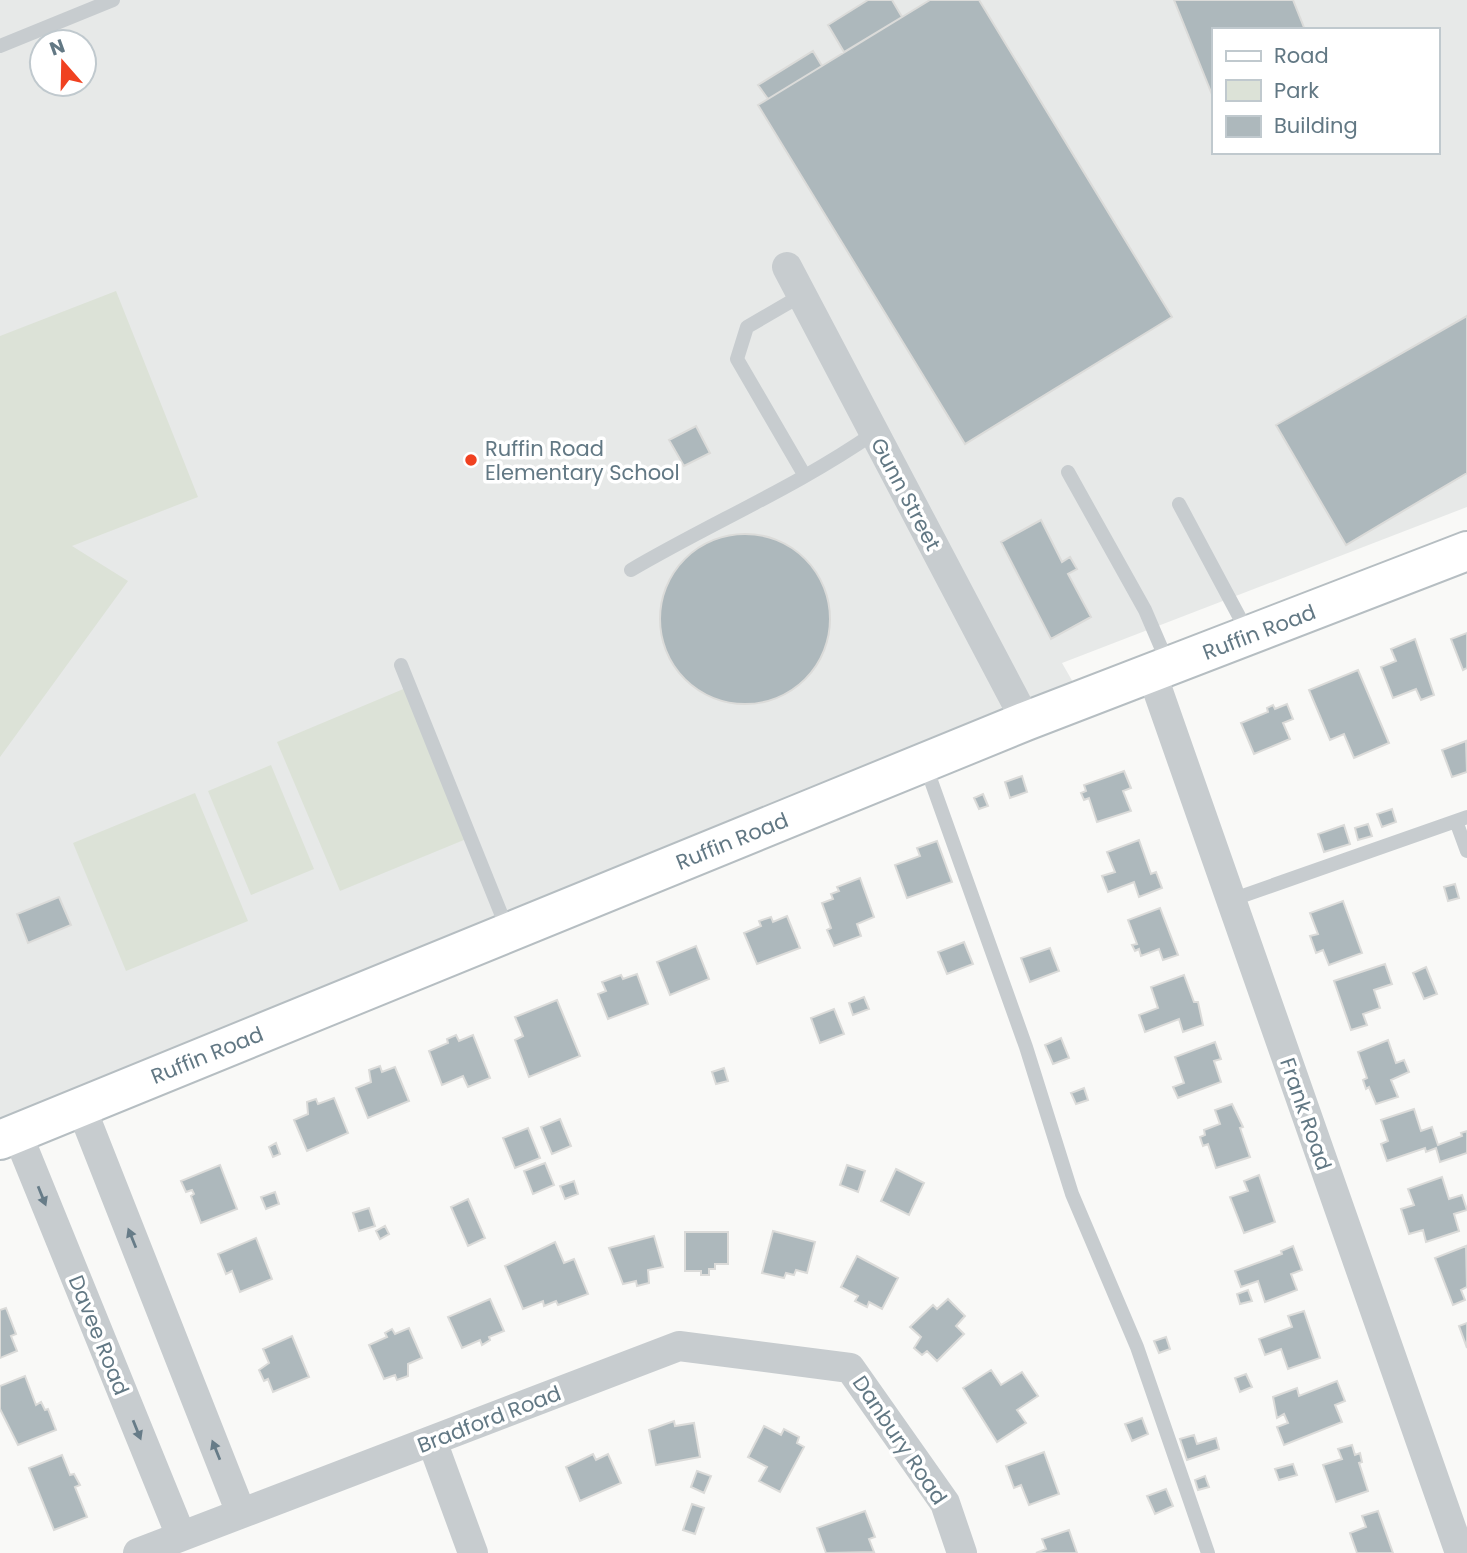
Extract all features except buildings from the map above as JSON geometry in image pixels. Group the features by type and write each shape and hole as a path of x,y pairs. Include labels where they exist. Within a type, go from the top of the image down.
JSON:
{"street":[{"name":"Gunn Street","path":"787,267 1026,721"},
{"name":"Ruffin Road","path":"8,1136 1026,721 1467,551"},
{"name":"Frank Road","path":"1161,671 1231,900 1460,1553"},
{"path":"80,1107 241,1513"},
{"name":"Davee Road","path":"8,1136 180,1536"},
{"name":"Bradford Road","path":"138,1553 679,1346 850,1368"},
{"name":"Danbury Road","path":"850,1368 945,1503 962,1553"},
{"path":"432,1441 473,1553"}],"lane":[{"path":"0,46 113,0"},
{"path":"802,295 747,327 737,359 805,476"},
{"path":"631,570 696,532 805,476 874,433"},
{"path":"1068,472 1145,610 1161,671"},
{"path":"1179,505 1250,636"},
{"path":"401,665 508,932"},
{"path":"924,762 1026,1046 1072,1194 1138,1347 1208,1553"},
{"path":"1231,900 1462,819 1467,851"}],"shaded area":[{"name":"Ruffin Road Elementary School","path":"0,0 1467,0 1467,507 1062,663 1078,691 0,1128"}],"green space":[{"path":"116,291 198,497 72,546 128,581 0,757 0,336"},
{"path":"413,685 476,835 340,891 277,742"},
{"path":"271,765 314,869 251,895 208,791"},
{"path":"195,793 248,921 126,971 73,843"}],"place":[{"name":"Ruffin Road Elementary School","path":"471,460"}]}
